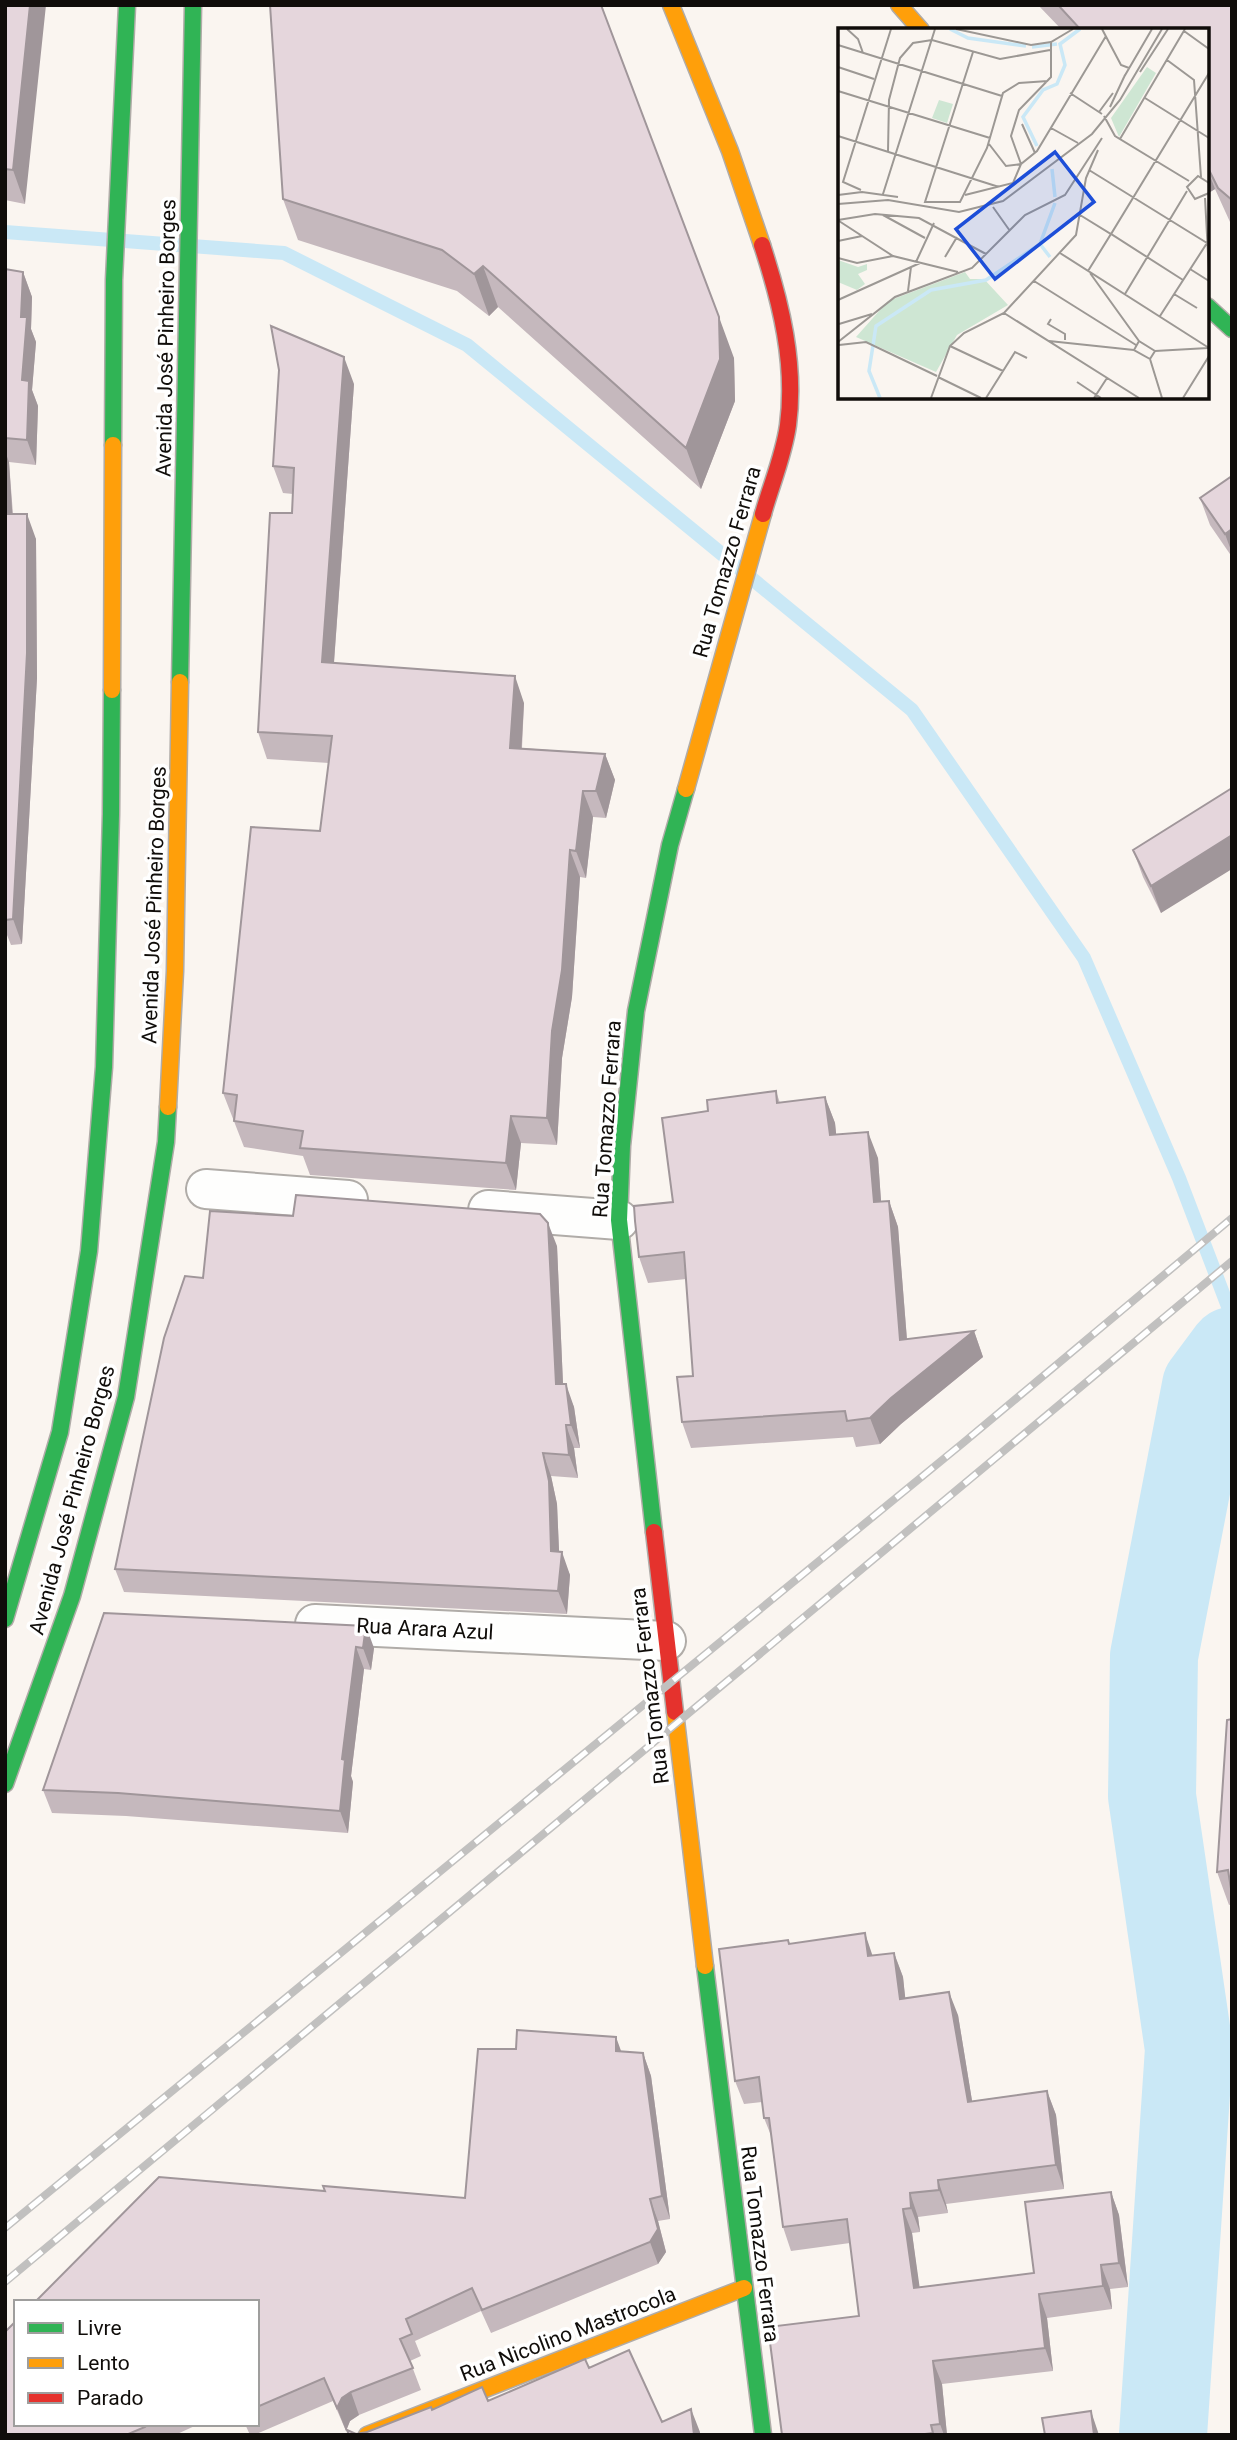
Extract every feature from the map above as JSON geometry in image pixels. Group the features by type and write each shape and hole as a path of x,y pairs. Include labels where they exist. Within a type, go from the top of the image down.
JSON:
{"main road":[{"name":"Avenida José Pinheiro Borges","path":"5,1619 60,1432 89,1251 100,1120 111,814 114,280 127,5"},
{"name":"Avenida José Pinheiro Borges","path":"5,1784 72,1596 126,1397 166,1142 175,971 193,5"},
{"name":"Rua Tomazzo Ferrara","path":"671,5 730,151 775,284 790,359 788,426 670,845 636,1011 622,1146 619,1220 666,1641 763,2435"},
{"path":"899,5 919,28"},
{"path":"1209,308 1232,329"},
{"name":"Rua Nicolino Mastrocola","path":"367,2435 744,2288"}],"street":[{"path":"206,1189 385,1202"},
{"path":"454,1208 619,1220"},
{"name":"Rua Arara Azul","path":"280,1622 666,1641"}],"building":[{"path":"5,5 30,5 13,170 5,169"},
{"path":"270,5 601,5 719,317 720,359 686,448 483,266 474,274 442,250 283,199"},
{"path":"1058,5 1232,5 1232,200 1218,188 1209,170 1209,28 1079,28"},
{"path":"5,269 23,272 21,317 27,317 22,380 29,381 27,440 5,438"},
{"path":"271,326 344,357 322,662 515,676 510,748 605,754 596,791 583,791 576,851 570,850 562,970 552,1031 547,1118 511,1116 506,1163 300,1148 303,1131 234,1121 237,1095 223,1093 251,827 320,831 332,736 258,732 270,513 292,513 294,468 273,466 279,370"},
{"path":"1232,476 1232,529 1225,534 1200,498"},
{"path":"5,514 27,514 27,653 13,919 5,920"},
{"path":"1232,788 1232,835 1151,886 1133,850"},
{"path":"776,1091 777,1103 825,1097 830,1135 868,1132 874,1202 889,1201 900,1340 974,1331 870,1418 847,1421 845,1411 682,1422 677,1377 693,1376 684,1252 639,1257 634,1206 673,1202 662,1118 708,1111 707,1100"},
{"path":"296,1195 540,1214 548,1223 556,1384 566,1384 571,1425 566,1425 569,1455 543,1453 549,1481 551,1551 562,1552 558,1591 115,1569 164,1338 185,1276 203,1278 210,1211 293,1216"},
{"path":"104,1613 366,1626 363,1648 356,1647 342,1759 345,1760 340,1811 118,1793 43,1790"},
{"path":"1232,1719 1232,1895 1228,1870 1217,1872 1227,1720"},
{"path":"865,1933 868,1956 894,1953 900,1999 949,1992 968,2102 1047,2091 1056,2165 938,2180 939,2190 910,2193 911,2208 903,2209 914,2288 1034,2273 1025,2202 1111,2192 1119,2263 1101,2265 1103,2286 1039,2294 1045,2348 933,2361 940,2424 931,2425 933,2433 782,2435 768,2327 859,2316 847,2219 783,2227 769,2118 764,2118 759,2077 735,2081 719,1949 788,1940 789,1944"},
{"path":"517,2030 616,2037 616,2051 643,2053 662,2196 650,2199 658,2229 650,2242 482,2310 472,2288 406,2319 412,2334 400,2339 413,2368 351,2392 342,2398 337,2408 324,2378 259,2406 259,2300 37,2300 159,2177 325,2191 323,2186 465,2198 478,2049 516,2049"},
{"path":"14,2323 14,2426 145,2427 126,2435 5,2435 5,2332"},
{"path":"629,2350 662,2422 691,2409 694,2435 349,2435 347,2430 356,2434 367,2432 431,2407 432,2410 482,2387 488,2401 585,2359 589,2368"},
{"path":"1091,2411 1094,2435 1045,2435 1042,2418"}],"waterway":[{"path":"5,232 284,253 467,345 912,710 1084,958 1179,1178 1232,1317"},
{"path":"1163,2435 1189,2049 1152,1796 1154,1656 1206,1386 1232,1351"}],"railway":[{"path":"5,2228 963,1443 1232,1218"},
{"path":"5,2282 1232,1261"}],"traffic: fast":[{"path":"113,445 114,280 127,5"},
{"path":"180,682 193,5"},
{"path":"1209,308 1232,329"},
{"path":"5,1619 60,1432 89,1251 104,1067 112,690"},
{"path":"654,1532 619,1220 622,1146 636,1011 670,845 686,789"},
{"path":"5,1784 72,1596 126,1397 166,1142 168,1107"},
{"path":"705,1966 763,2435"}],"traffic: slow":[{"path":"671,5 730,151 762,245"},
{"path":"899,5 919,28"},
{"path":"112,690 113,445"},
{"path":"686,789 763,514"},
{"path":"168,1107 175,971 180,682"},
{"path":"675,1712 705,1966"},
{"path":"367,2435 744,2288"}],"traffic: jam":[{"path":"762,245 781,311 790,379 786,436 763,514"},
{"path":"654,1532 675,1712"}]}
